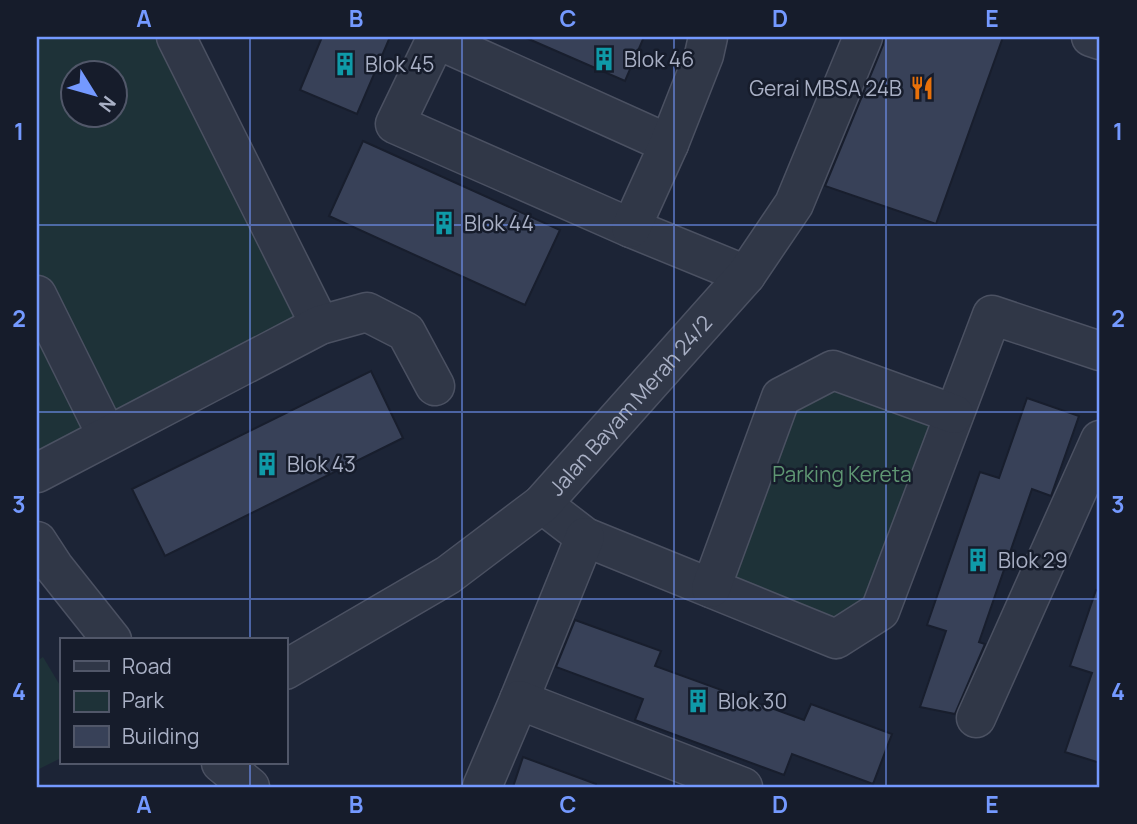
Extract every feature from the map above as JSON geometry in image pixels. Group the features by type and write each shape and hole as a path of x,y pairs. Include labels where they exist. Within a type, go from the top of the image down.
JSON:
{"street":[{"path":"176,37 320,326"},
{"path":"631,228 669,144 704,55 708,37"},
{"name":"Jalan Bayam Merah 24/2","path":"287,669 447,575 542,504 746,275 794,204 863,37"},
{"path":"1091,37 1100,40"},
{"path":"669,144 436,39 395,124 631,228 746,275"},
{"path":"37,295 107,436"},
{"path":"37,473 320,326 368,312 406,332 435,386"},
{"path":"542,504 584,537 836,639 880,611 992,315 1100,351"},
{"path":"710,588 781,397 833,370 954,414"},
{"path":"976,718 1100,440"},
{"path":"482,787 584,537"},
{"path":"37,541 54,567 110,638"},
{"path":"519,700 743,787"},
{"path":"222,764 250,787"}],"green space":[{"path":"37,37 166,37 304,318 37,454"},
{"name":"Parking Kereta","path":"833,370 954,414 880,611 836,639 711,588 781,397"},
{"path":"43,657 60,685 60,758 37,770 37,661"}],"building":[{"name":"Blok 45","path":"322,37 390,37 357,114 300,90"},
{"name":"Blok 46","path":"524,37 644,37 625,81"},
{"name":"Gerai MBSA 24B","path":"884,37 1003,37 936,224 825,186"},
{"name":"Blok 44","path":"363,141 560,230 525,305 329,216"},
{"name":"Blok 43","path":"371,371 403,438 165,556 132,489"},
{"name":"Blok 29","path":"1027,398 1079,416 1051,496 1032,489 979,642 985,644 955,714 920,707 946,631 927,625 980,472 999,478"},
{"path":"1096,590 1100,591 1100,763 1065,752 1092,673 1070,666"},
{"name":"Blok 30","path":"575,620 661,651 655,666 804,720 811,704 892,734 873,784 792,754 784,775 635,720 643,699 556,667"},
{"path":"523,757 596,784 596,787 513,787"}],"place":[{"name":"Blok 46","path":"604,59"},
{"name":"Blok 45","path":"345,64"},
{"name":"Gerai MBSA 24B","path":"922,88"},
{"name":"Blok 44","path":"444,223"},
{"name":"Blok 43","path":"267,464"},
{"name":"Blok 29","path":"978,560"},
{"name":"Blok 30","path":"698,701"}]}
